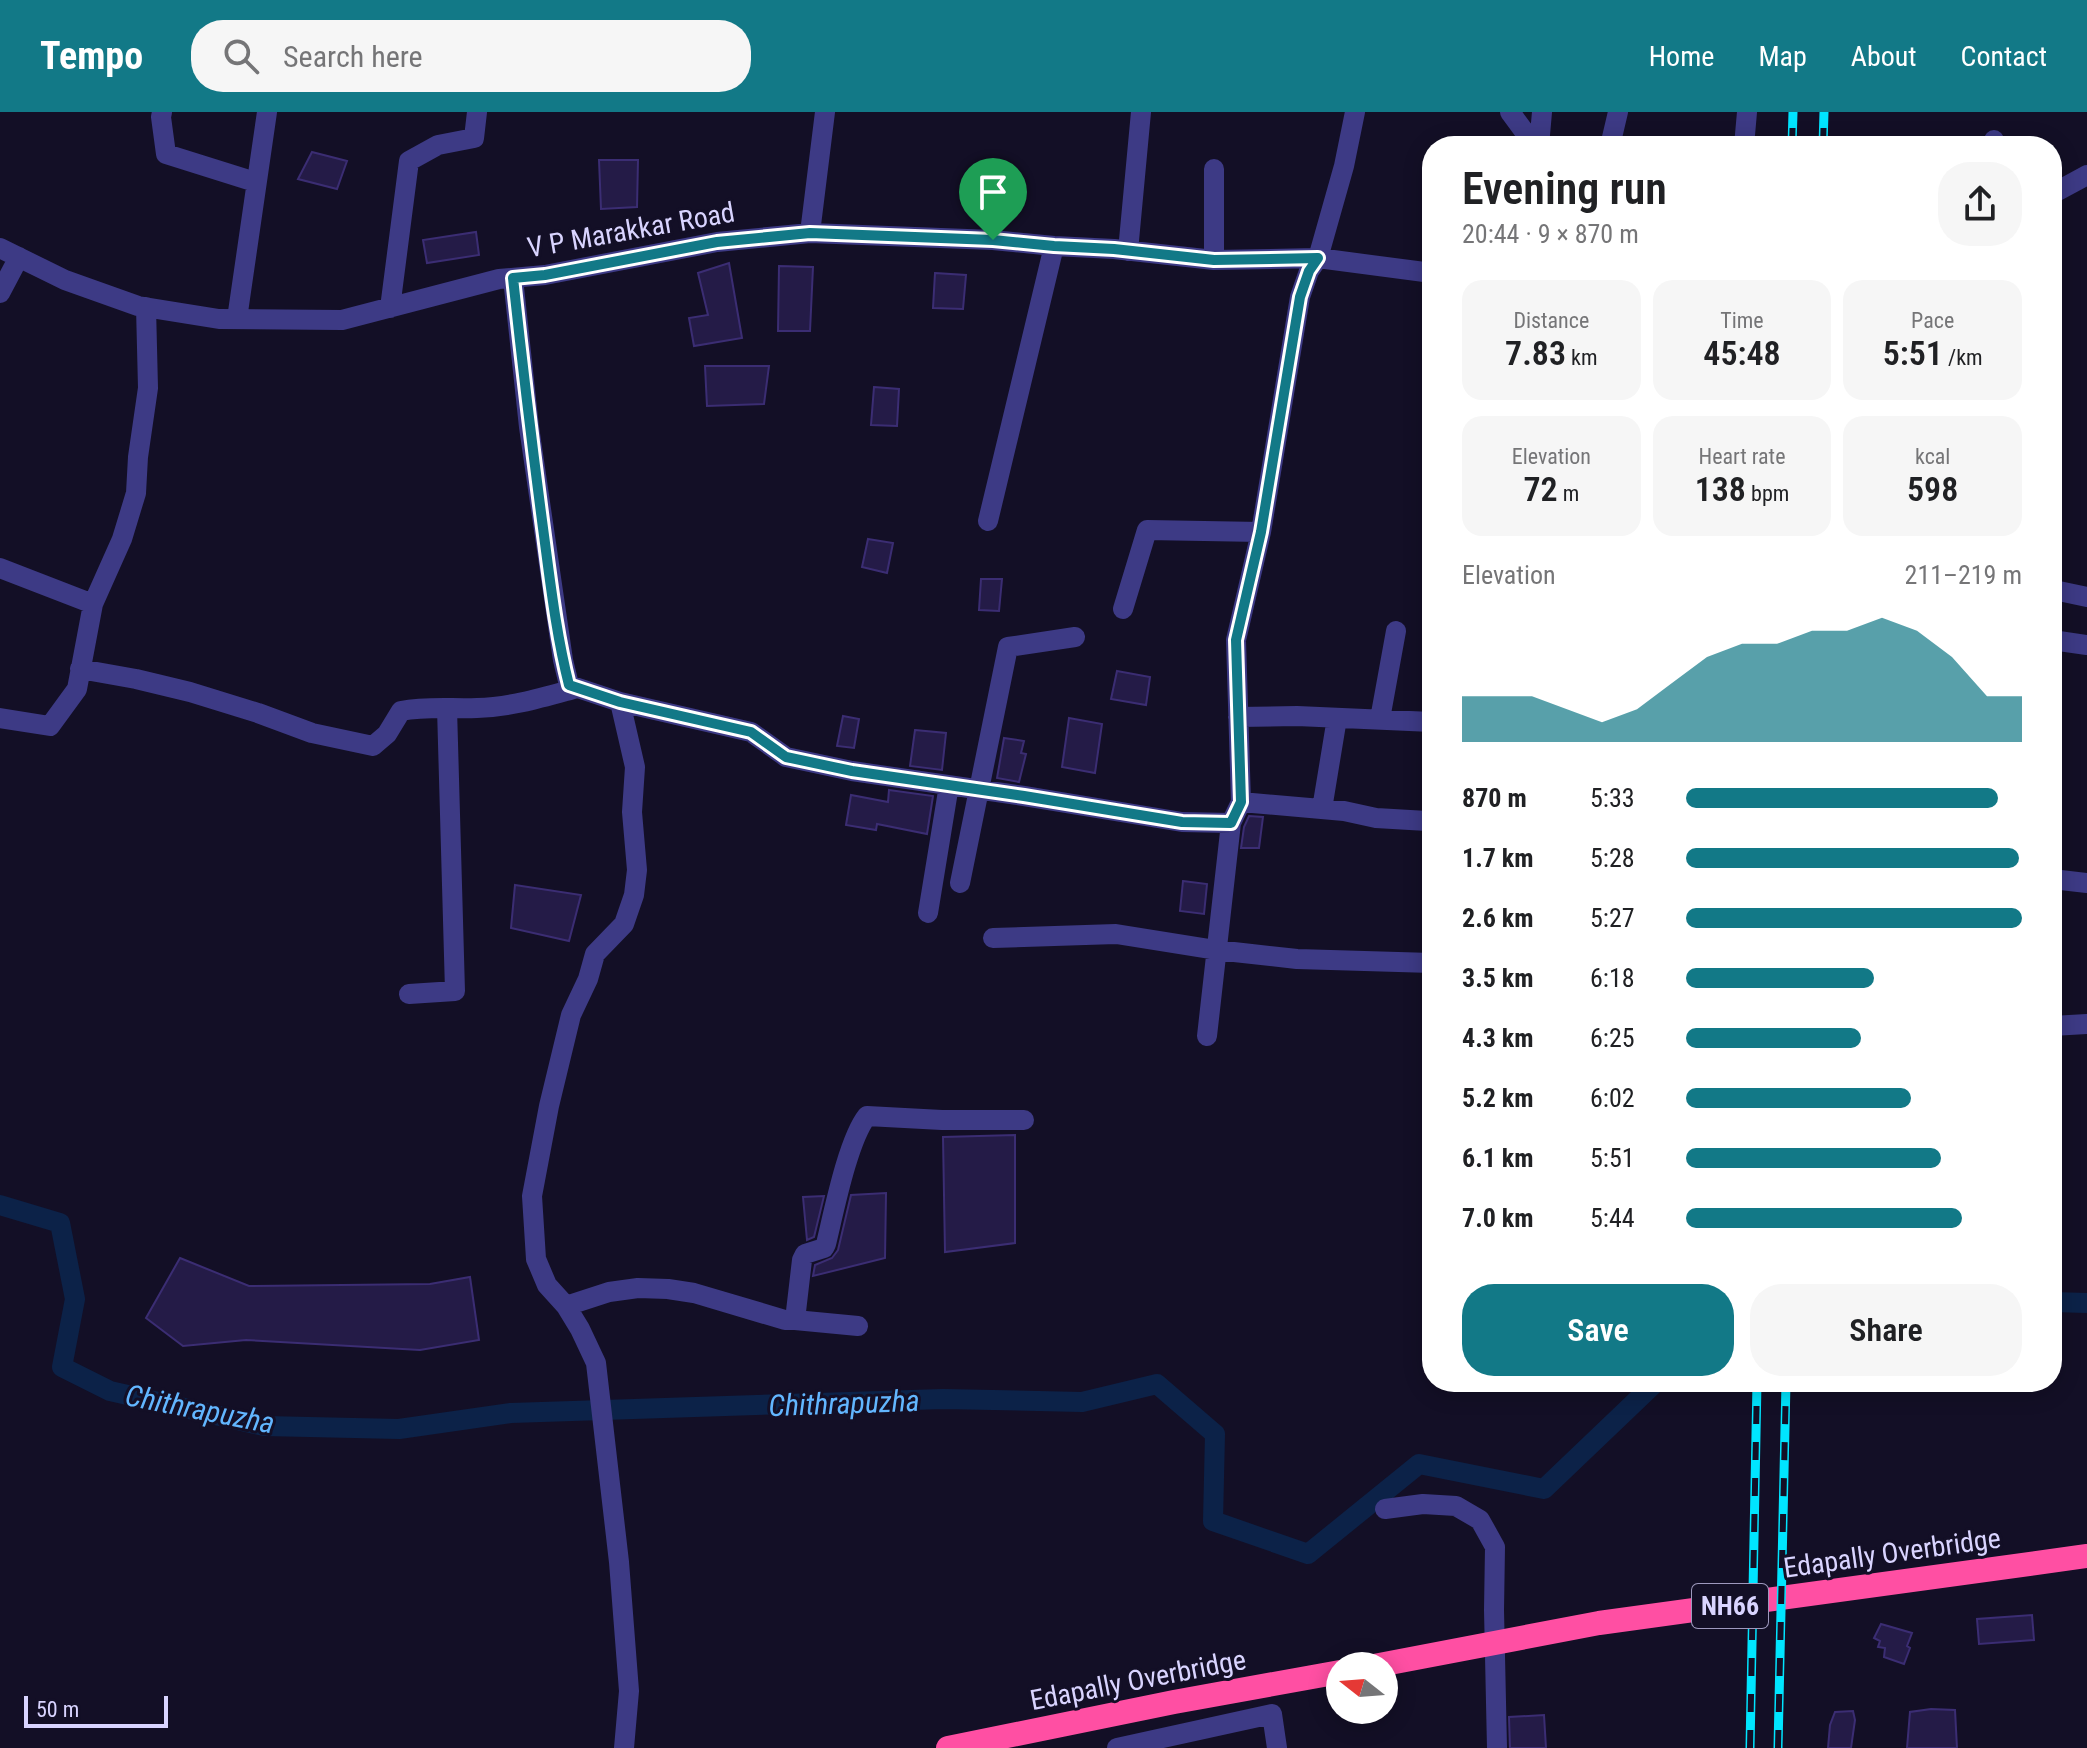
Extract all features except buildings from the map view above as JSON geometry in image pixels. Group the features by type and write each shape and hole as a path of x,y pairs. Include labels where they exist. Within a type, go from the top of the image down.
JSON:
{"highway":[{"name":"Edapally Overbridge","path":"1398,1661 1599,1623 2087,1556"},
{"name":"Edapally Overbridge","path":"948,1748 1326,1675"}],"street":[{"path":"162,112 166,154 255,182"},
{"path":"237,319 267,112"},
{"path":"390,308 409,161 438,145 474,138 477,112"},
{"path":"810,233 825,112"},
{"path":"1128,251 1141,112"},
{"path":"1207,1036 1231,823 1241,802 1236,640 1261,532 1300,297 1309,271 1318,258 1344,166 1355,112"},
{"path":"1510,112 1529,136"},
{"path":"1538,136 1542,112"},
{"path":"1612,136 1618,112"},
{"path":"1745,136 1747,112"},
{"path":"1214,169 1214,260"},
{"path":"2062,189 2087,175"},
{"name":"V P Marakkar Road","path":"0,248 65,280 146,307 219,319 342,320 499,279 545,275 717,242 810,233 993,240 1214,260 1318,258 1422,272"},
{"path":"988,521 1054,246"},
{"path":"0,293 19,257"},
{"path":"513,278 529,427 569,685 620,702 751,732 786,757 852,771 1182,822 1231,823"},
{"path":"0,718 50,726 77,689 93,604 122,539 136,493 148,388 146,307"},
{"path":"1123,609 1147,530 1261,532"},
{"path":"0,568 93,604"},
{"path":"2062,592 2087,597"},
{"path":"1380,719 1396,631"},
{"path":"960,883 1008,647 1075,637"},
{"path":"2062,641 2087,645"},
{"path":"80,669 190,692 312,733 373,746 387,734 401,711 424,707 479,708 519,704 577,688"},
{"path":"620,702 635,767 632,812 637,870 634,895 624,924 595,954 588,979 571,1015 532,1196 536,1259 547,1285 566,1306 596,1363 619,1562 629,1691 624,1748"},
{"path":"409,994 455,991 447,708"},
{"path":"1238,717 1422,721"},
{"path":"1322,809 1337,718"},
{"path":"928,913 949,785"},
{"path":"1241,802 1422,821"},
{"path":"2062,880 2087,883"},
{"path":"993,938 1116,934 1297,959 1422,963"},
{"path":"2062,1025 2087,1024"},
{"path":"795,1320 802,1260 805,1254 824,1248 826,1244 844,1173 861,1124 867,1116 1024,1120"},
{"path":"566,1306 609,1292 638,1288 668,1289 694,1293 785,1320 858,1326"},
{"path":"1385,1509 1423,1504 1456,1506 1480,1520 1495,1547 1497,1748"},
{"path":"1117,1748 1272,1714 1277,1748"}],"waterway":[{"name":"Chithrapuzha","path":"0,1205 60,1223 75,1299 62,1367 110,1391 264,1426 399,1429 511,1413 943,1399 1082,1402 1157,1384 1215,1434 1213,1521 1308,1554 1419,1464 1544,1489 1646,1392"},
{"name":"Chithrapuzha","path":"2062,1302 2087,1303"}],"railway":[{"path":"1792,136 1793,112"},
{"path":"1823,136 1824,112"},
{"path":"1750,1748 1757,1392"},
{"path":"1778,1748 1786,1392"}],"route":[{"path":"810,233 993,240 1214,260 1318,258 1309,271 1300,297 1261,532 1236,640 1241,802 1231,823 1182,822 852,771 786,757 751,732 620,702 569,685 545,546 513,278 545,275 717,242 810,233"}]}
